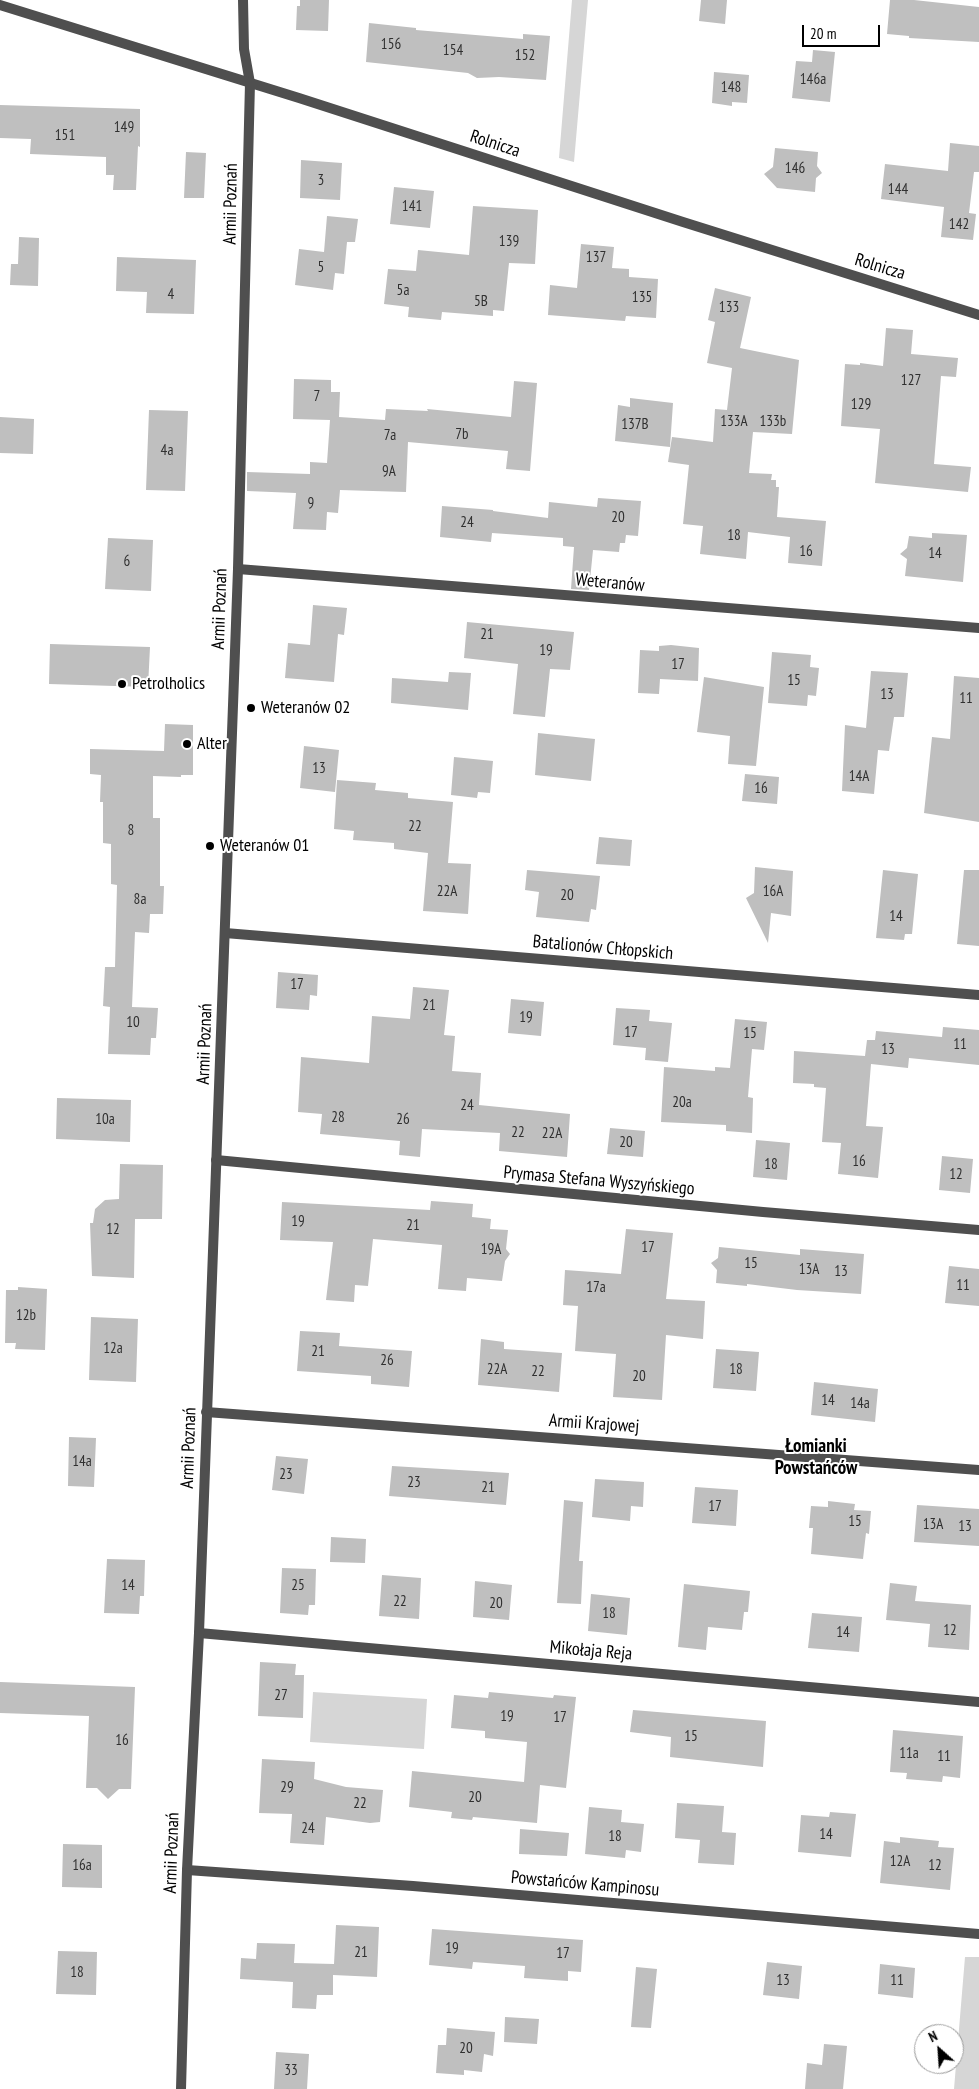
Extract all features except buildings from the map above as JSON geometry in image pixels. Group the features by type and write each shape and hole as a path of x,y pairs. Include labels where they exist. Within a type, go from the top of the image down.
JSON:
{"street":[{"name":"Armii Poznań","path":"181,2089 187,1870 199,1633 238,569 250,83 244,49 243,0"},
{"name":"Rolnicza","path":"0,5 979,315"},
{"name":"Weteranów","path":"238,569 979,628"},
{"name":"Batalionów Chłopskich","path":"225,933 979,995"},
{"name":"Prymasa Stefana Wyszyńskiego","path":"216,1160 763,1212 979,1230"},
{"name":"Armii Krajowej","path":"206,1412 979,1470"},
{"name":"Mikołaja Reja","path":"199,1633 979,1702"},
{"name":"Powstańców Kampinosu","path":"187,1870 413,1886 979,1934"}],"shaded area":[{"path":"572,0 588,0 574,162 559,158"},
{"path":"313,1692 427,1699 424,1749 310,1742"},
{"path":"965,1957 979,1957 979,2089 954,2089 955,2074 964,2074 964,2024 959,2024"}],"place":[{"name":"Petrolholics","path":"122,684"},
{"name":"Weteranów 02","path":"251,708"},
{"name":"Alter","path":"187,744"},
{"name":"Weteranów 01","path":"210,846"}],"district":[{"name":"Łomianki Powstańców","path":"816,1458"}]}
